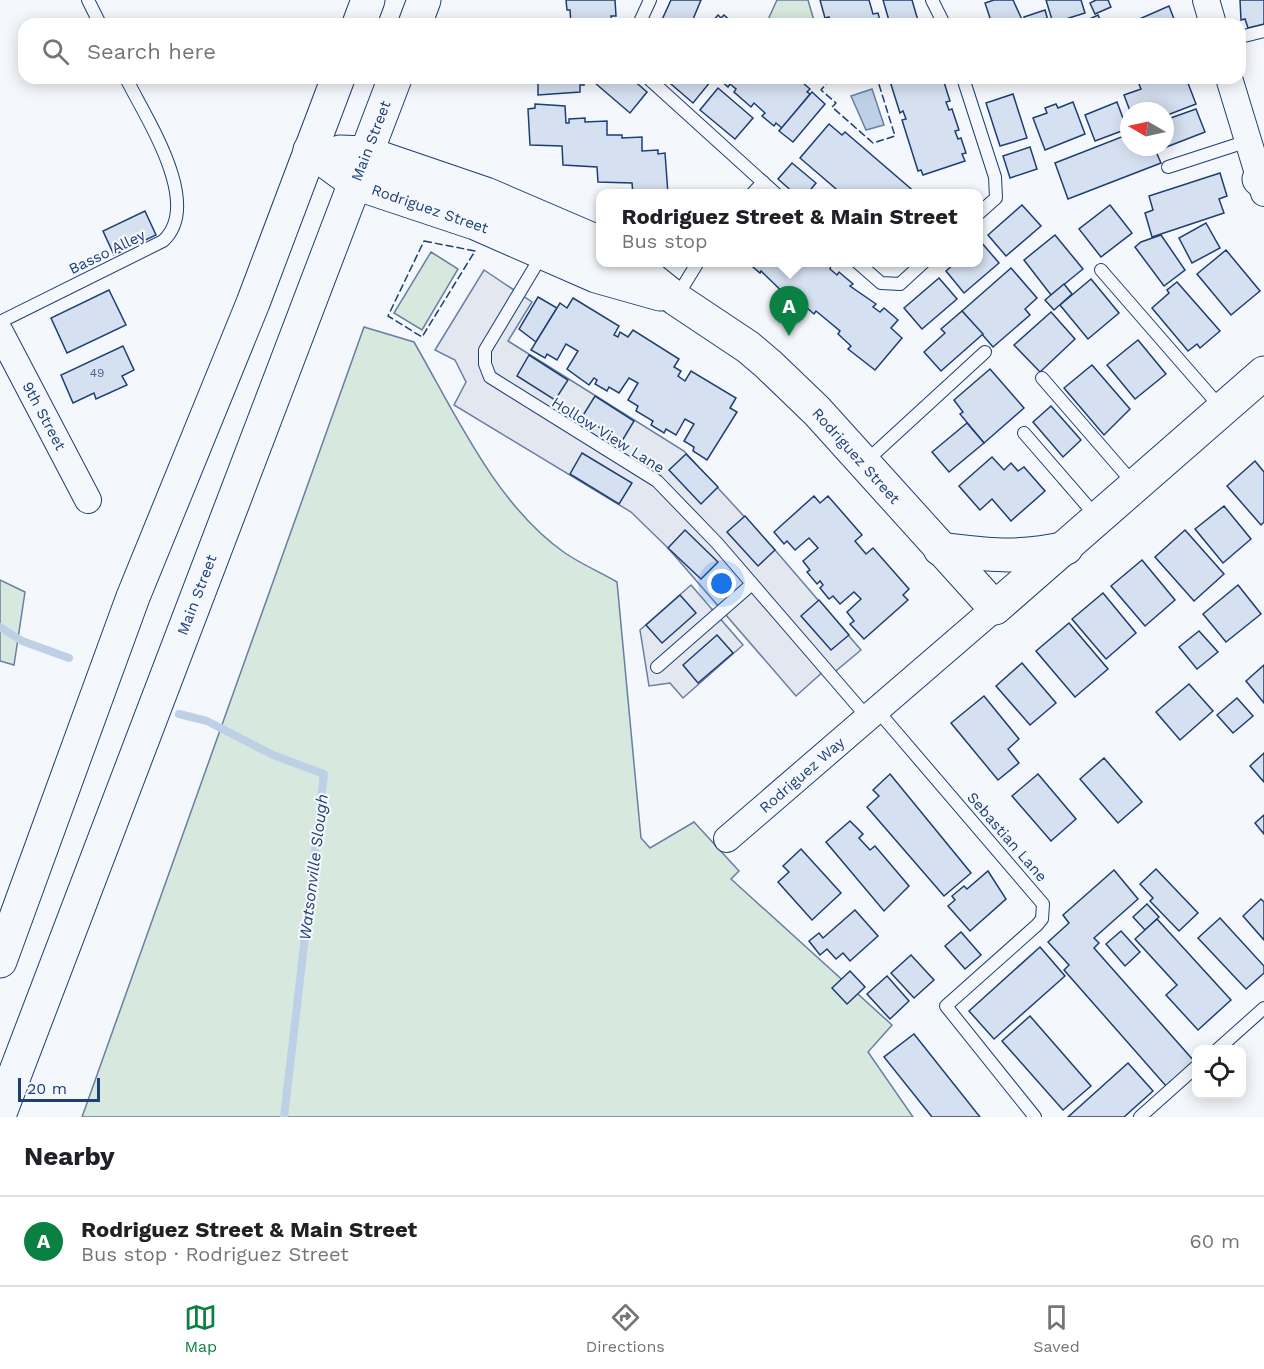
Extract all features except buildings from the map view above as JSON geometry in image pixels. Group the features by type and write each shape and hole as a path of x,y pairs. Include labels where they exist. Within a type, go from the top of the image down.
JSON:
{"main road":[{"path":"361,18 368,0"},
{"path":"417,18 424,0"},
{"path":"0,961 134,597 253,303 336,84"},
{"name":"Main Street","path":"0,1113 393,84"},
{"name":"Rodriguez Street","path":"310,150 360,168 475,223 544,251 596,276 676,299"},
{"name":"Rodriguez Street","path":"360,168 486,194 596,241"},
{"name":"Rodriguez Street","path":"636,267 676,299 748,346 768,364 817,411 862,464 995,608"},
{"path":"995,608 1264,373"},
{"path":"940,549 1002,557 1035,555 1066,548"}],"street":[{"path":"1206,0 1211,18"},
{"path":"1231,84 1262,185"},
{"name":"9th Street","path":"0,332 88,500"},
{"path":"872,714 995,608"},
{"name":"Rodriguez Way","path":"727,839 872,714"}],"lane":[{"path":"88,0 97,18"},
{"path":"642,18 650,0"},
{"path":"933,0 941,18"},
{"path":"1246,36 1264,31"},
{"name":"Basso Alley","path":"0,322 163,241 174,229 178,206 175,181 129,84"},
{"path":"655,84 771,189"},
{"path":"965,84 995,177 996,198 983,210"},
{"path":"1168,167 1248,141"},
{"path":"757,189 763,182"},
{"name":"Hollow View Lane","path":"544,251 485,350 485,364 490,377 657,481 872,714"},
{"path":"676,299 695,267"},
{"path":"863,267 881,283 900,284 919,267"},
{"path":"1101,270 1222,409"},
{"path":"862,464 985,352"},
{"path":"1042,378 1135,486"},
{"path":"1024,434 1098,519"},
{"path":"657,667 752,584"},
{"name":"Sebastian Lane","path":"872,714 1043,904 1042,919 1037,925 946,1005 1035,1117"},
{"path":"1222,1045 1264,1008"},
{"path":"1140,1117 1192,1071"}],"shaded area":[{"path":"777,0 808,0 813,18 769,18"},
{"path":"431,252 458,269 422,330 394,313"},
{"path":"484,270 532,302 508,341 684,451 775,550 861,650 831,675 825,670 796,696 668,548 631,512 454,405 466,382 455,360 435,350"},
{"path":"364,327 414,342 479,456 518,510 540,533 565,553 617,582 641,838 650,848 694,822 739,871 731,879 892,1025 868,1052 913,1117 82,1117"},
{"path":"0,580 25,592 14,665 0,661"},
{"path":"691,585 743,645 683,698 670,683 649,686 640,630"}],"water":[{"path":"872,89 884,125 866,130 851,96"}],"waterway":[{"name":"Watsonville Slough","path":"0,627 22,641 69,658"},
{"name":"Watsonville Slough","path":"179,714 207,721 273,755 324,774 284,1117"}],"fence":[{"path":"826,84 821,90 836,103 832,107 873,143 895,136 879,84"},
{"path":"424,241 475,251 422,337 388,316 424,241"}],"place":[{"name":"Rodriguez Street & Main Street","path":"789,336"}]}
